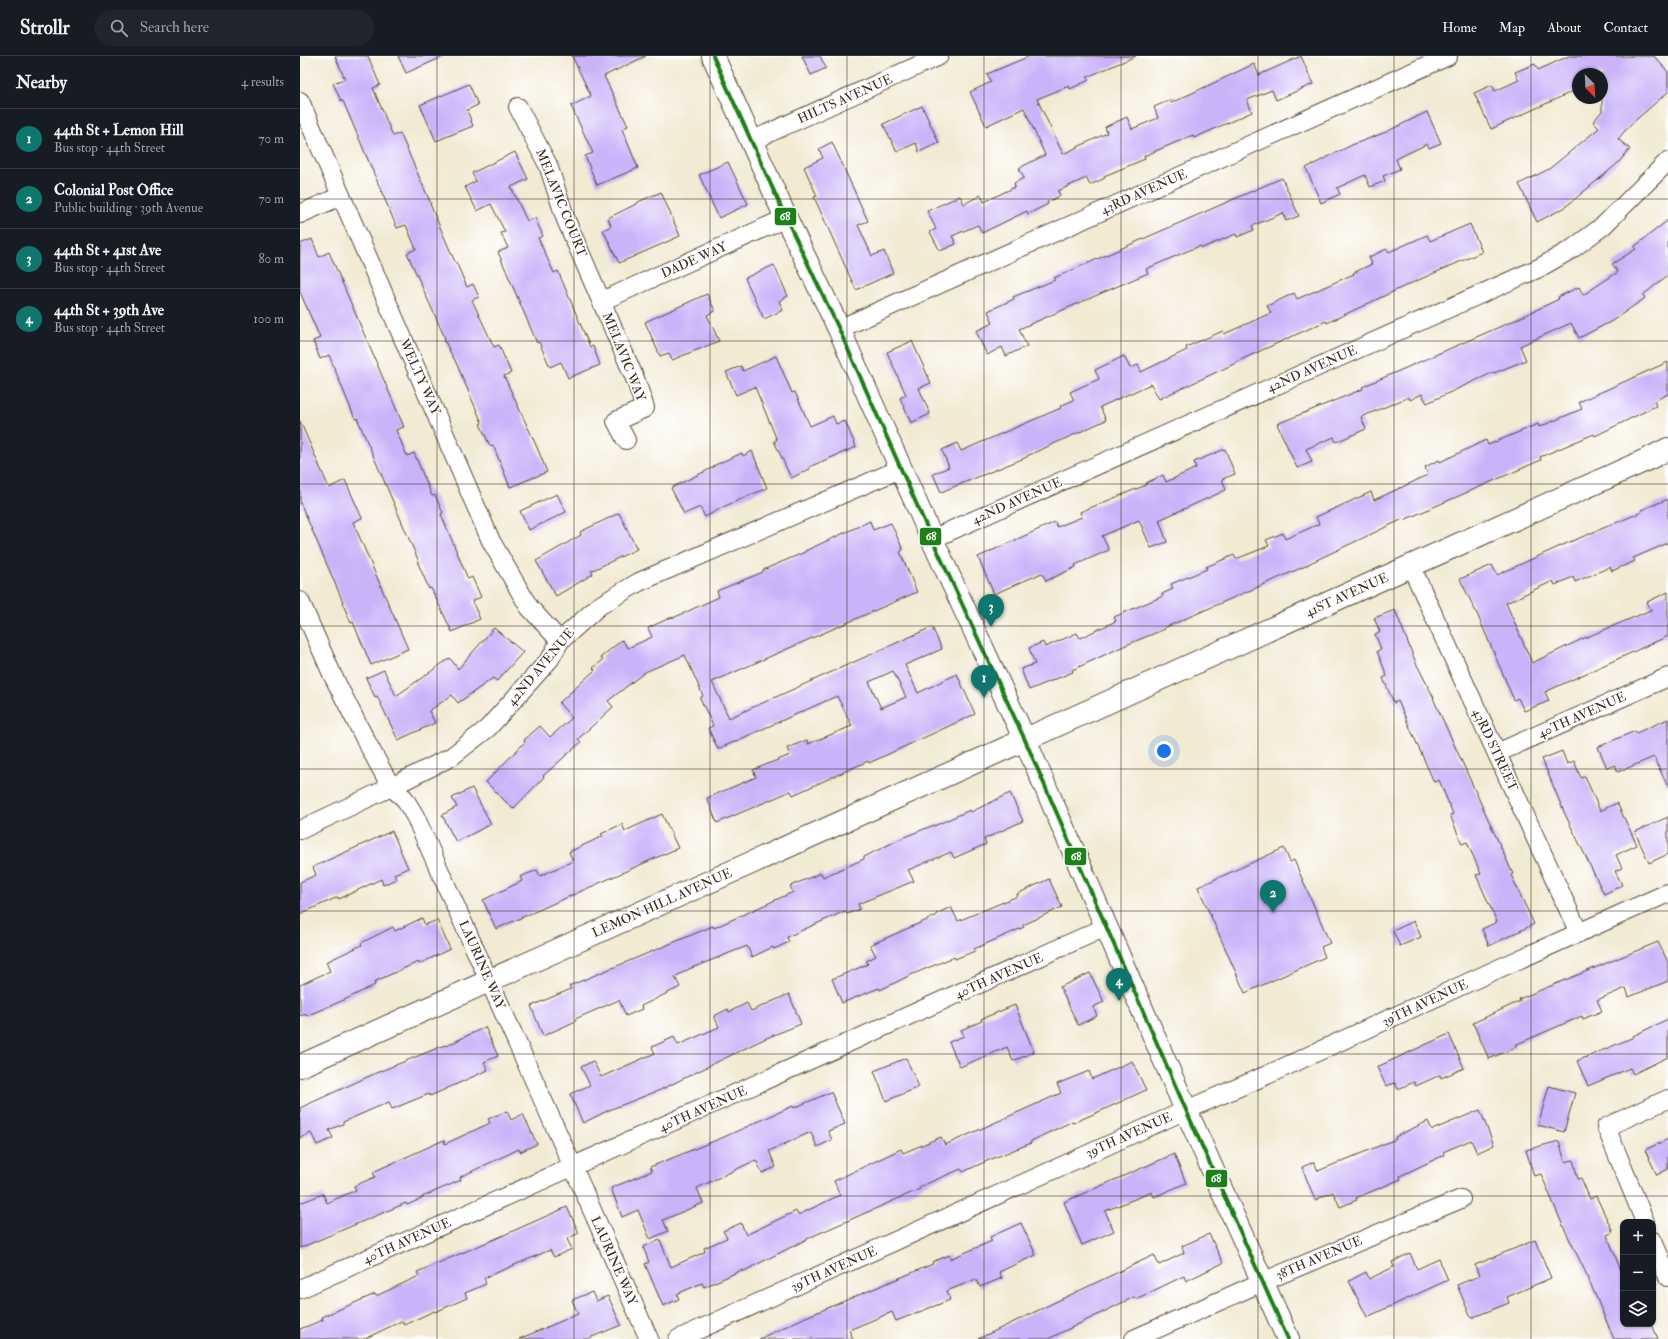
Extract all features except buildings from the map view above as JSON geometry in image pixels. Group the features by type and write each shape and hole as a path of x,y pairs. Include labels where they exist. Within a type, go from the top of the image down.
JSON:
{"street":[{"path":"713,56 786,218 839,329 900,469 1025,740 1186,1110 1288,1339"},
{"name":"HILTS AVENUE","path":"751,141 939,56"},
{"name":"43RD AVENUE","path":"839,329 1448,56"},
{"name":"WELTY WAY","path":"300,101 491,541 529,607 560,640"},
{"name":"MELAVIC COURT","path":"518,107 548,165 566,220 602,301"},
{"name":"42ND AVENUE","path":"932,539 1538,268 1572,249 1603,226 1668,161"},
{"path":"300,214 341,196"},
{"name":"DADE WAY","path":"602,301 786,218"},
{"name":"MELAVIC WAY","path":"602,301 636,381 645,408 616,421 626,440"},
{"name":"41ST AVENUE","path":"1025,740 1668,449"},
{"name":"42ND AVENUE","path":"300,830 451,757 488,728 550,659 560,640 599,606 639,582 900,469"},
{"name":"43RD STREET","path":"1411,566 1579,933"},
{"name":"LAURINE WAY","path":"300,601 332,674 391,787 404,798 415,816 649,1339"},
{"name":"40TH AVENUE","path":"1497,753 1668,677"},
{"name":"LEMON HILL AVENUE","path":"300,1066 1025,740"},
{"name":"39TH AVENUE","path":"678,1339 1267,1075 1668,893"},
{"name":"40TH AVENUE","path":"300,1289 1106,927"},
{"path":"1644,1219 1606,1127 1668,1099"},
{"name":"38TH AVENUE","path":"1134,1339 1262,1282 1461,1199"},
{"path":"1656,1248 1668,1277"}],"transit line":[{"name":"68","path":"713,56 786,218 839,329 932,539 1025,740 1186,1110 1288,1339"}],"place":[{"name":"44th St + 41st Ave","path":"991,627"},
{"name":"44th St + Lemon Hill","path":"984,698"},
{"name":"Colonial Post Office","path":"1273,913"},
{"name":"44th St + 39th Ave","path":"1119,1001"}]}
